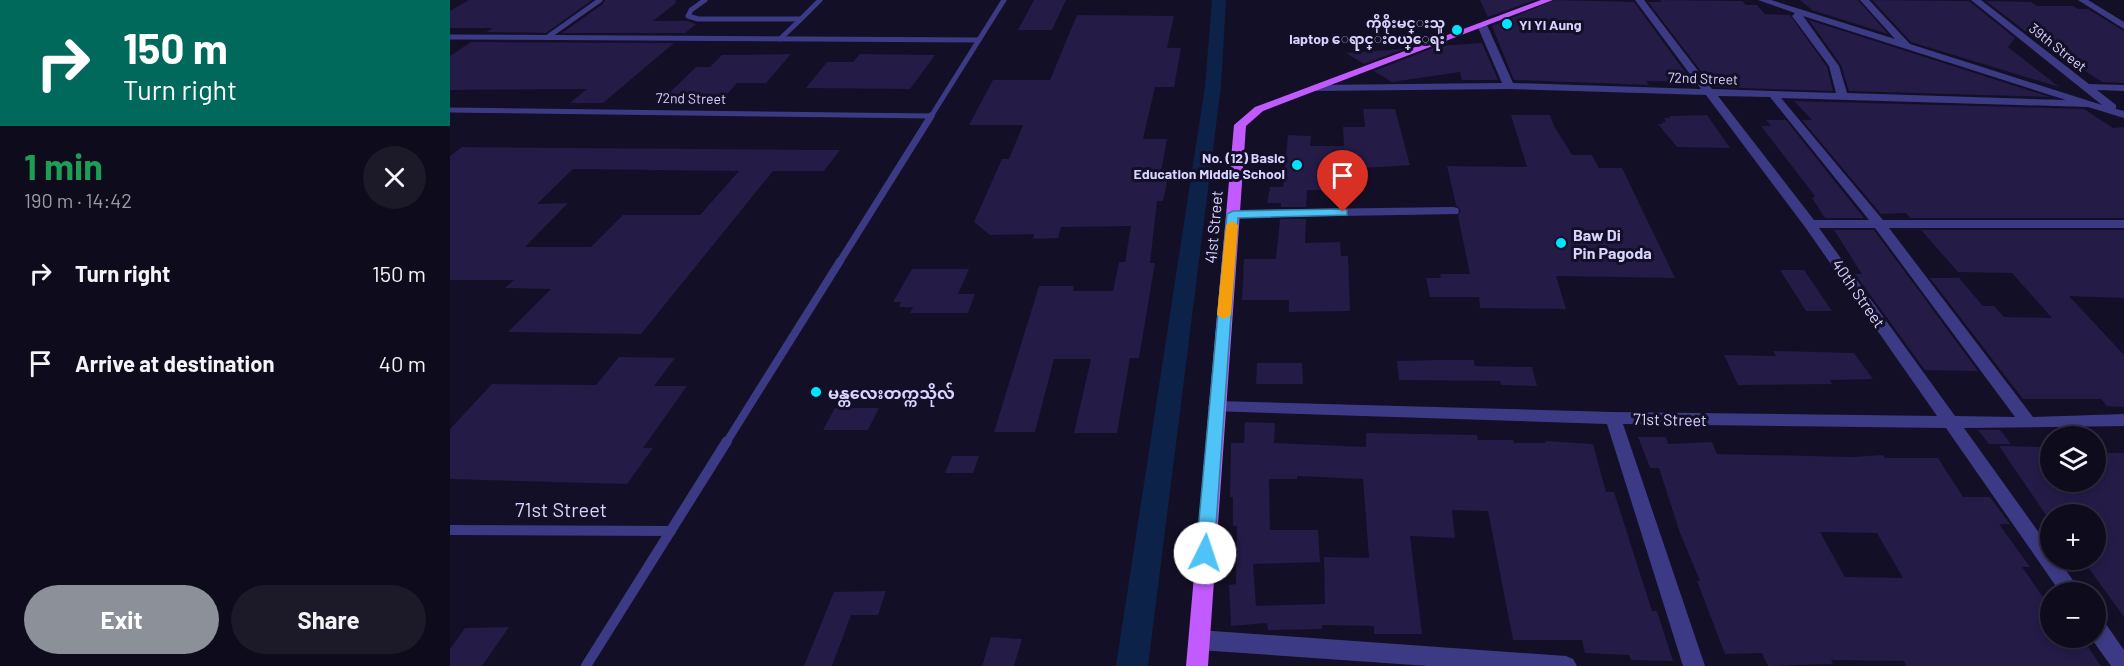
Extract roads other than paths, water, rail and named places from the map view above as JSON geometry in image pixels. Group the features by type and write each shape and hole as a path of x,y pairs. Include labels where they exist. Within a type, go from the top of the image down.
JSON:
{"main road":[{"name":"41st Street","path":"1197,666 1240,125 1258,109 1549,0"}],"street":[{"name":"40th Street","path":"1639,0 1810,224 2064,582"},
{"path":"1762,0 2123,115"},
{"path":"1864,0 1908,47"},
{"name":"39th Street","path":"1975,0 2123,115"},
{"path":"2082,0 2124,26"},
{"path":"1802,13 1797,16 1834,66 1842,96"},
{"path":"1482,26 1509,86"},
{"name":"72nd Street","path":"1314,88 1509,86 2090,104"},
{"path":"2088,87 2124,88"},
{"path":"1774,96 1879,224 2030,423"},
{"path":"1233,214 1454,211"},
{"path":"1810,224 2124,224"},
{"name":"71st Street","path":"1216,407 1613,418 1950,423 2124,420"},
{"path":"1613,418 1694,666"},
{"path":"1199,640 1566,666"},
{"path":"2106,641 2123,666"}],"lane":[{"path":"549,37 600,0"},
{"path":"705,0 691,10 688,16 698,19 801,18"},
{"path":"780,39 820,0"},
{"path":"586,666 1004,0"},
{"path":"450,37 979,40"},
{"name":"72nd Street","path":"450,110 932,116"},
{"name":"71st Street","path":"450,530 671,531"}],"waterway":[{"path":"1132,666 1213,86 1219,0"}],"place":[{"name":"Yi Yi Aung","path":"1507,24"},
{"name":"ကိုစိုးမင္းသူ laptop ေရာင္းဝယ္ေရး","path":"1457,30"},
{"name":"No. (12) Basic Education Middle School","path":"1297,165"},
{"name":"Baw Di Pin Pagoda","path":"1561,243"},
{"name":"မန္တလေးတက္ကသိုလ်","path":"816,392"}]}
